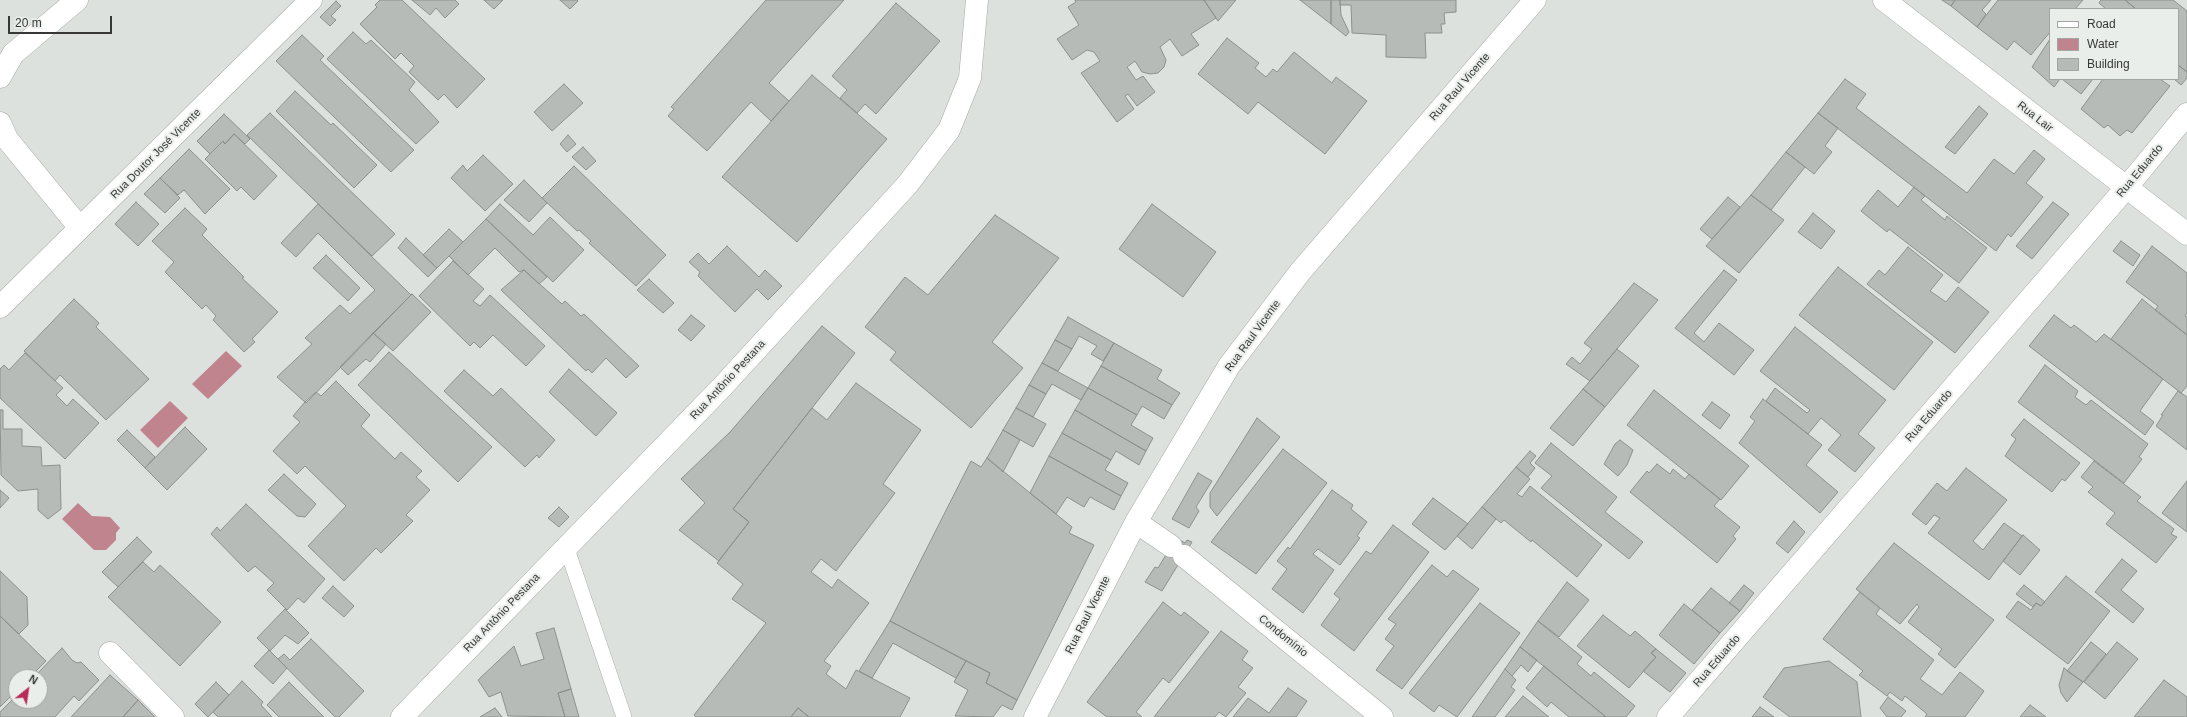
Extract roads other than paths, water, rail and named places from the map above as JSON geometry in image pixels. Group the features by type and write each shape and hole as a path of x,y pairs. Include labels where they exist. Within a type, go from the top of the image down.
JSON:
{"street":[{"path":"0,77 13,54 77,0"},
{"name":"Rua Doutor José Vicente","path":"0,307 311,0"},
{"name":"Rua Antônio Pestana","path":"402,717 566,546 722,387 907,185 949,130 970,78 977,0"},
{"name":"Rua Raul Vicente","path":"1035,717 1136,522 1229,366 1300,272 1535,0"},
{"name":"Rua Lair","path":"1884,0 2187,234"},
{"name":"Rua Eduardo","path":"1668,717 2126,188 2187,114"},
{"path":"0,122 7,139 80,228"},
{"name":"Condomínio","path":"1136,522 1177,551 1382,717"},
{"path":"110,653 173,717"}],"lane":[{"path":"566,546 624,717"}],"water":[{"path":"226,351 242,366 208,399 192,384"},
{"path":"170,401 188,418 158,448 140,430"},
{"path":"78,503 92,516 110,517 120,528 116,533 116,540 106,550 94,550 62,519"}]}
